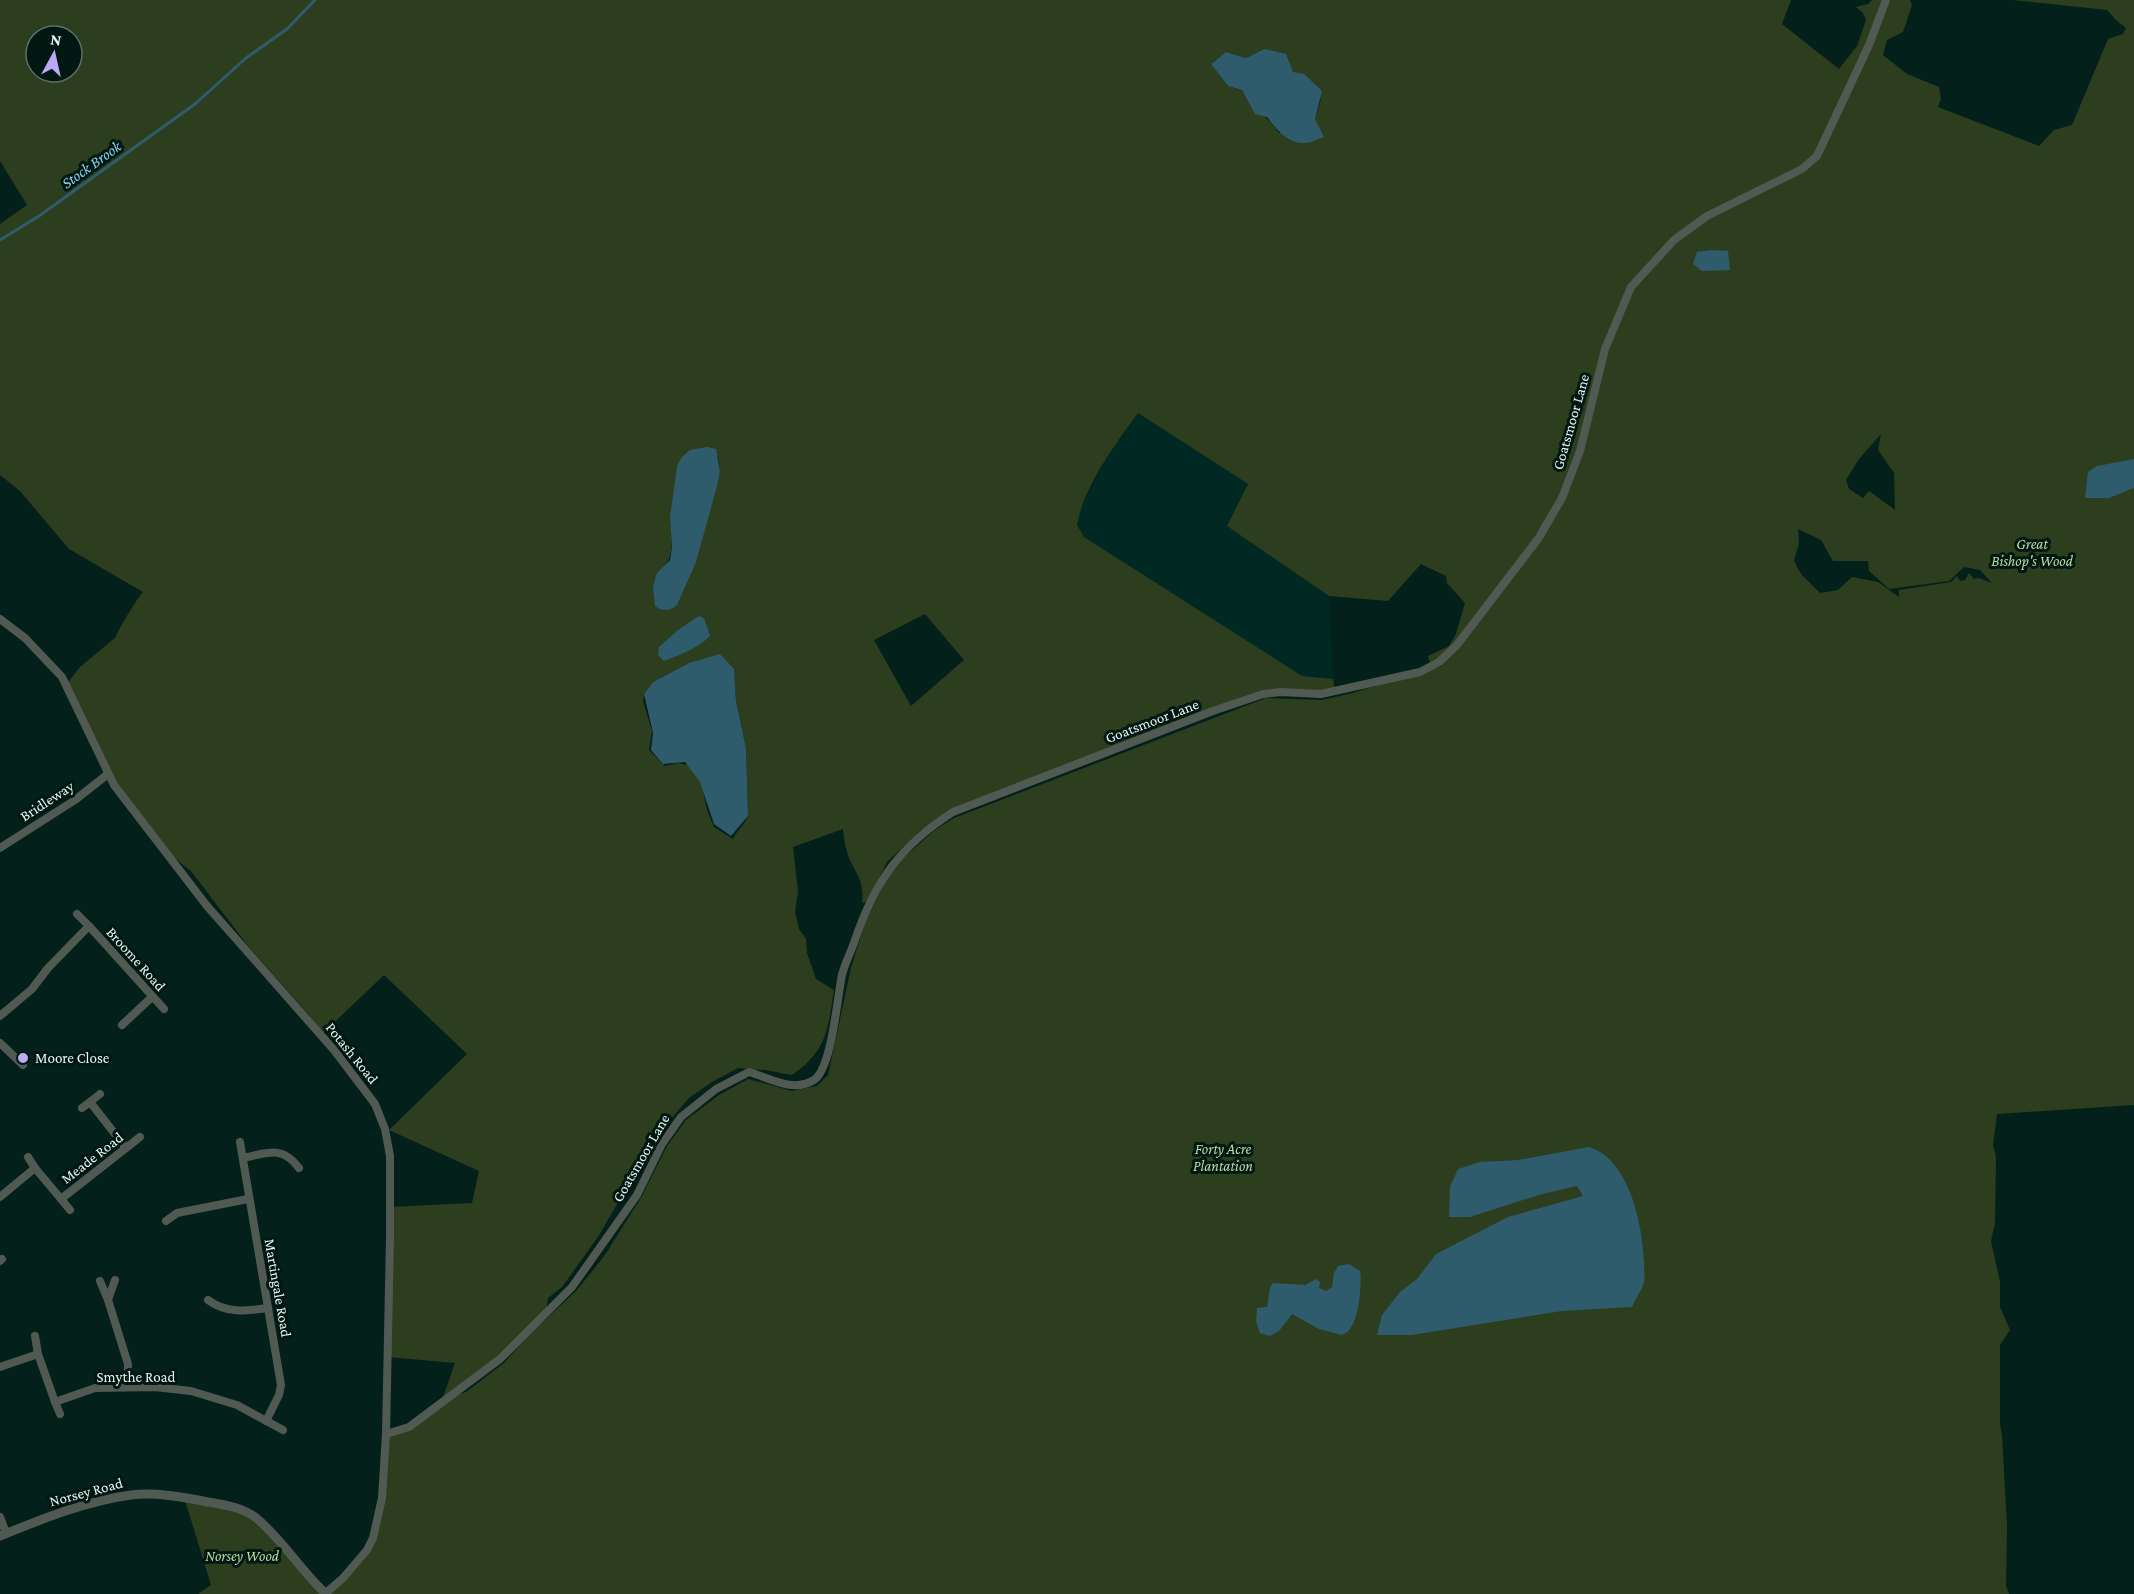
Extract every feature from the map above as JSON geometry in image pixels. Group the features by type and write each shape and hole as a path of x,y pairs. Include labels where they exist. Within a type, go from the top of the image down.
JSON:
{"street":[{"name":"Goatsmoor Lane","path":"386,1434 409,1427 500,1359 572,1287 637,1195 662,1144 681,1117 716,1089 749,1072 789,1086 813,1081 822,1072 835,1019 842,975 862,919 890,867 903,851 934,825 953,813 1263,694 1280,692 1321,694 1420,672 1439,662 1456,645 1538,539 1562,498 1580,451 1605,349 1631,287 1674,240 1700,221 1802,169 1817,156 1869,45 1886,0"},
{"name":"Potash Road","path":"0,619 25,638 62,677 108,774 192,887 334,1050 375,1104 385,1129 390,1156 386,1434 382,1498 373,1538 367,1550 356,1564 324,1592"},
{"name":"Bridleway","path":"0,848 75,800 108,774"},
{"name":"Broome Road","path":"77,914 164,1009"},
{"name":"Broome Road","path":"0,1016 32,989 48,968 89,926"},
{"path":"122,1025 152,996"},
{"path":"0,1043 23,1065"},
{"path":"82,1108 100,1094"},
{"path":"90,1102 126,1148"},
{"name":"Meade Road","path":"61,1199 140,1137"},
{"name":"Martingale Road","path":"240,1142 281,1385 279,1395 266,1420"},
{"path":"243,1158 279,1152 288,1155 299,1168"},
{"name":"Meade Road","path":"28,1157 70,1210"},
{"path":"0,1197 35,1168"},
{"path":"166,1221 177,1213 249,1200"},
{"path":"108,1300 116,1280"},
{"path":"100,1281 128,1364 127,1387"},
{"path":"208,1300 226,1309 240,1311 268,1308"},
{"path":"35,1336 38,1354 60,1414"},
{"path":"0,1367 38,1354"},
{"name":"Smythe Road","path":"56,1402 95,1388 127,1387 191,1391 237,1405 283,1430"},
{"name":"Norsey Road","path":"3,1535 90,1503 132,1495 184,1497 240,1508 255,1518 278,1540 324,1592"},
{"path":"0,1517 3,1535"}],"shaded area":[{"path":"1138,413 1248,484 1227,526 1329,596 1333,679 1302,676 1084,537 1077,525 1079,511 1105,461"}],"green space":[{"path":"0,0 1791,0 1782,24 1839,69 1857,46 1866,20 1863,13 1856,7 1868,4 1872,0 1910,0 1912,5 1903,32 1887,40 1883,55 1907,74 1939,87 1941,99 1938,107 2039,146 2054,130 2072,125 2108,39 2123,34 2126,28 2107,10 2012,0 2134,0 2134,1105 1997,1114 1993,1145 1996,1157 1995,1223 1991,1241 2000,1282 2000,1307 2010,1330 2000,1345 2000,1424 2007,1526 2006,1586 2009,1594 328,1594 367,1550 382,1498 386,1434 409,1427 442,1400 455,1363 388,1357 390,1207 472,1203 479,1171 389,1130 467,1054 384,975 320,1036 310,1016 249,947 191,871 164,850 114,785 66,685 80,667 116,637 143,592 69,549 20,491 0,475 0,224 27,205 0,161","holes":["1264,49 1321,99 1315,119 1279,133 1242,90 1228,86 1211,64 1226,52 1246,58","1138,413 1248,484 1227,526 1329,596 1388,601 1421,564 1446,576 1447,583 1465,603 1456,634 1449,646 1428,656 1431,666 1442,666 1322,700 1266,698 954,818 935,830 893,867 866,920 851,968 828,1075 817,1086 792,1091 748,1079 719,1095 686,1120 667,1146 642,1196 605,1255 577,1290 528,1336 504,1363 466,1392 445,1399 500,1359 546,1312 548,1298 562,1287 598,1237 657,1135 689,1098 738,1068 792,1075 804,1066 819,1048 827,1028 834,990 816,979 807,953 806,939 799,929 795,912 798,891 793,847 843,829 848,854 862,885 862,903 867,902 887,862 921,830 924,833 953,812 1263,694 1335,691 1333,679 1302,676 1084,537 1077,525 1086,496 1102,466","1881,434 1878,450 1894,473 1895,510 1869,491 1863,498 1849,489 1846,480 1859,459","718,456 720,471 702,539 664,566 671,548 671,515 677,466","1798,529 1821,540 1833,561 1868,561 1869,571 1889,589 1949,581 1964,567 1980,570 1992,583 1979,578 1974,579 1969,573 1965,580 1960,581 1957,576 1951,582 1899,590 1899,597 1878,582 1852,577 1838,590 1820,593 1801,574 1794,561 1799,543","925,614 964,660 911,706 874,640","689,663 734,669 736,701 746,748 748,815 733,839 714,827 707,810 701,782 688,765 678,763 665,766 649,750 652,731 643,701 644,694 653,682"]},
{"name":"Norsey Wood","path":"184,1497 255,1518 321,1594 198,1594 211,1585"}],"water":[{"path":"1264,49 1286,54 1293,72 1304,74 1322,91 1315,119 1324,137 1305,143 1288,138 1278,131 1267,117 1255,114 1242,90 1228,86 1211,64 1226,52 1246,58"},
{"path":"1728,251 1730,270 1702,271 1693,264 1697,252"},
{"path":"707,447 716,449 720,471 717,486 696,562 677,605 672,609 664,610 655,606 653,586 657,573 670,560 672,547 670,517 677,466 690,450"},
{"path":"2134,459 2134,488 2109,498 2085,498 2088,472 2097,466"},
{"path":"699,616 704,618 710,636 694,648 664,661 658,655 659,647"},
{"path":"720,654 734,669 736,701 746,748 748,816 731,836 714,824 700,782 685,762 663,764 651,750 653,733 644,694 653,682 689,663"},
{"path":"1589,1147 1603,1154 1615,1165 1624,1179 1637,1214 1643,1248 1644,1277 1643,1285 1632,1307 1562,1311 1412,1335 1377,1335 1382,1315 1400,1292 1417,1279 1436,1254 1508,1217 1583,1196 1577,1186 1542,1194 1470,1217 1449,1217 1450,1187 1458,1169 1480,1162 1518,1160"},
{"path":"1349,1264 1360,1271 1361,1284 1356,1317 1347,1332 1342,1335 1319,1329 1292,1314 1279,1331 1270,1336 1260,1333 1256,1321 1257,1308 1267,1307 1273,1283 1305,1285 1316,1279 1320,1282 1319,1288 1326,1291 1332,1287 1334,1273 1338,1266"}],"waterway":[{"name":"Stock Brook","path":"0,240 39,216 195,104 246,58 287,29 315,0"}],"place":[{"name":"Moore Close","path":"23,1058"}],"park label":[{"name":"Great Bishop's Wood","path":"2032,552"},
{"name":"Forty Acre Plantation","path":"1223,1158"}]}
